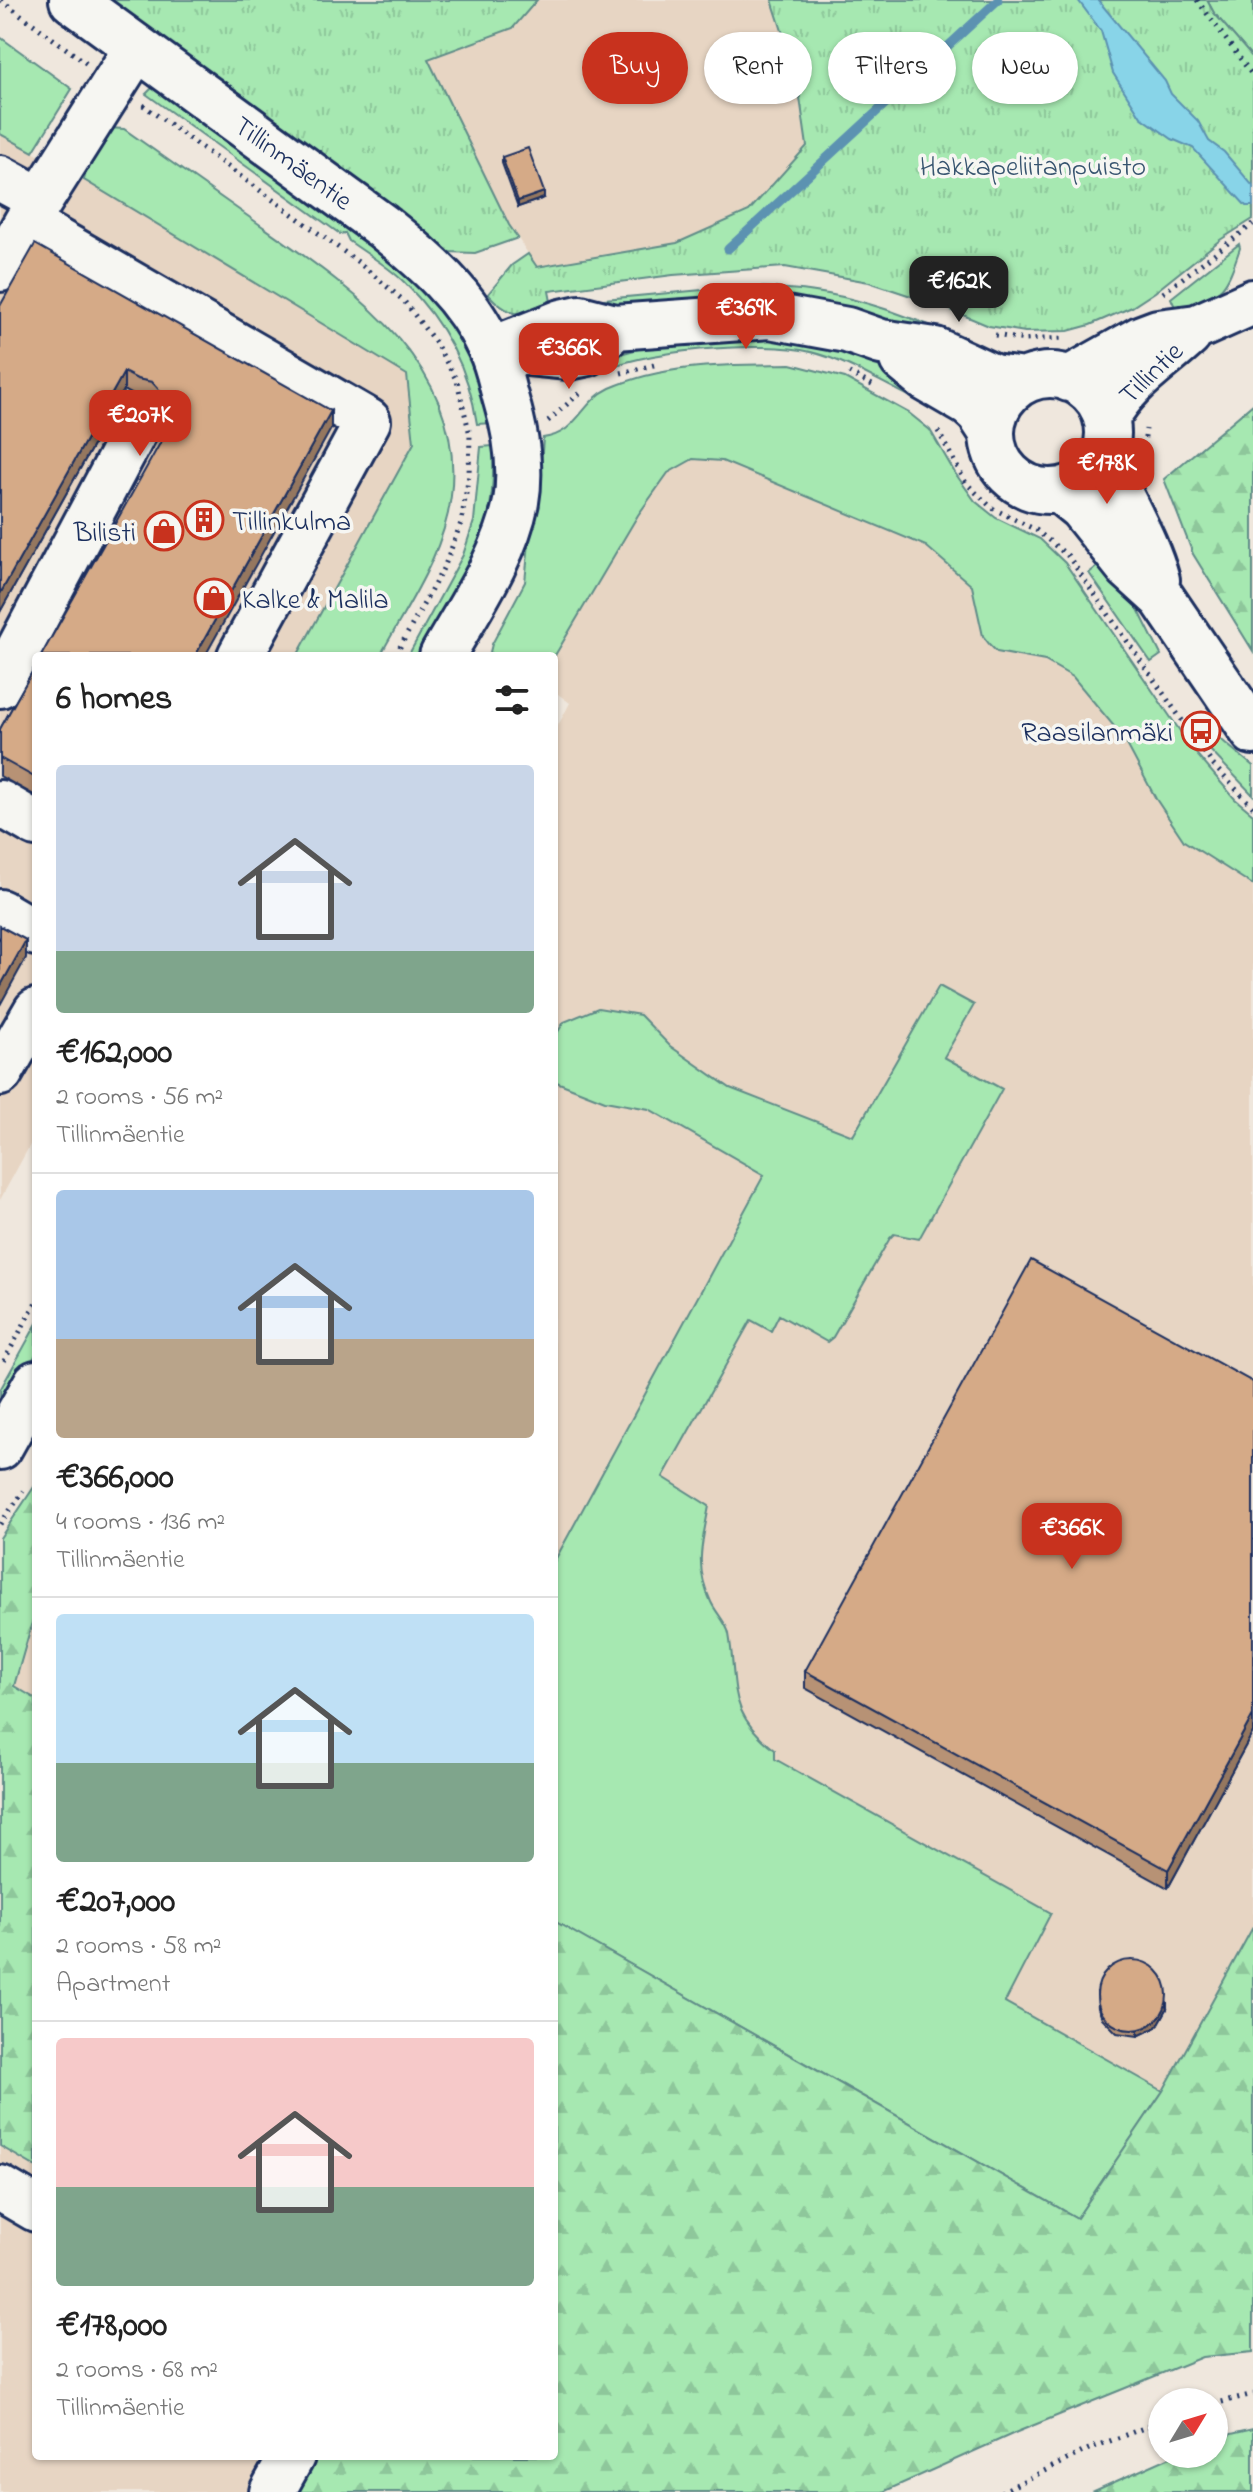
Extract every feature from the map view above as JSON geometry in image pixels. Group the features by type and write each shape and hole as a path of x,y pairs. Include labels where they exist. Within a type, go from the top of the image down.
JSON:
{"street":[{"name":"Tillinmäentie","path":"72,0 125,66 382,226 425,259 475,319 491,350 515,430 519,472 516,503 508,527 482,587 444,652"},
{"path":"0,269 32,211 125,66"},
{"path":"0,178 32,211 368,421 242,652"},
{"name":"Tillintie","path":"1069,379 1142,338 1158,332 1197,327 1253,302"},
{"path":"491,350 569,357 588,353 615,327 770,316 847,330 881,342 935,350 993,377 1024,381"},
{"name":"Tillintie","path":"1105,438 1117,398 1197,327"},
{"path":"881,342 926,379 969,404 992,433"},
{"path":"1105,438 1096,469 1086,479 1060,491 1031,488 1006,472 993,447 992,433 1000,402 1024,381 1054,375 1069,379 1092,394 1101,406 1115,489 1149,551 1162,598"},
{"path":"0,685 140,421"},
{"path":"1060,491 1081,508 1128,567 1162,598 1253,732"},
{"path":"0,803 32,822"},
{"path":"0,912 32,931"},
{"path":"0,1073 32,1018"},
{"path":"0,1447 32,1390"},
{"path":"0,2188 32,2207"},
{"path":"272,2492 290,2460"}],"path":[{"path":"1,0 125,66 404,301 435,342 457,381 470,435 469,475 461,523 445,565 397,652"},
{"path":"1197,0 1253,76"},
{"path":"1159,296 1253,224"},
{"path":"610,376 671,363"},
{"path":"844,370 881,390"},
{"path":"470,435 543,426 588,388"},
{"path":"938,430 966,483 992,508 1036,530 1068,556 1213,765 1253,807"},
{"path":"0,1368 32,1309"},
{"path":"0,1524 24,1491"},
{"path":"1228,2400 1253,2394"},
{"path":"1001,2492 1089,2449 1148,2426"}],"shaded area":[{"path":"537,0 772,0 782,32 704,32 704,104 801,104 807,146 749,211 678,243 537,267 509,225 428,59 513,28"},
{"path":"0,134 113,196 407,375 414,442 299,652 32,652 32,1141 0,1200"},
{"path":"647,399 881,469 1253,834 1253,1927 1163,2091 1077,2218 558,1923 558,726 570,703 558,694 558,652 506,652"},
{"path":"32,1623 32,1697 13,1687"},
{"path":"0,2146 32,2165 32,2460 313,2460 293,2492 0,2492"}],"green space":[{"path":"101,0 537,0 513,28 428,59 518,238 475,253 447,252"},
{"name":"Hakkapeliitanpuisto","path":"772,0 1207,0 1214,13 1253,58 1253,219 1220,240 1132,307 1068,331 1025,332 989,326 869,282 785,267 673,275 549,291 553,312 517,314 504,308 488,294 512,265 528,254 537,267 677,243 749,211 807,146 801,104 812,104 812,32 782,32"},
{"path":"1207,0 1253,0 1253,58 1214,13"},
{"path":"0,37 72,89 33,152 0,134"},
{"path":"154,86 406,263 455,323 478,372 492,423 477,424 468,384 452,347 431,313 404,282 349,241 345,233 340,234 146,94"},
{"path":"109,128 124,129 295,249 365,304 396,335 422,370 441,407 451,449 451,496 433,559 382,652 299,652 414,443 407,375 84,180 88,162"},
{"path":"1239,244 1225,284 1212,296 1177,312 1171,298"},
{"path":"735,287 793,289 843,297 942,330 584,309 583,301"},
{"path":"776,335 858,355 914,386 911,397 837,361 790,349 733,347 669,353 614,366 595,374 591,362 660,343"},
{"path":"791,364 845,378 909,413 930,430 975,501 996,518 1040,539 1065,563 1193,750 1235,799 1253,814 1253,885 1184,841 1156,799 1123,737 1073,677 1045,661 997,652 990,645 983,636 972,586 926,546 722,461 693,459 668,473 638,515 557,652 490,652 525,582 530,533 538,507 543,438 555,435 572,424 600,394 632,380 676,370"},
{"path":"1253,404 1253,651 1193,554 1164,479"},
{"path":"493,446 490,506 481,543 459,593 426,652 410,652 463,555 474,521 481,447"},
{"path":"1108,558 1125,583 1161,655 1151,662 1089,573"},
{"path":"1218,737 1253,766 1253,795 1206,746"},
{"path":"939,986 974,1005 944,1057 1002,1089 919,1239 894,1234 890,1238 833,1337 827,1342 779,1315 771,1331 751,1320 663,1477 709,1506 701,1555 706,1589 728,1630 741,1711 759,1736 775,1750 775,1759 1051,1913 1005,2002 1163,2091 1077,2218 558,1923 558,1555 764,1175 649,1109 605,1101 558,1083 558,1032 564,1022 598,1008 640,1015 670,1046 730,1088 853,1136"},
{"path":"32,1332 32,1361 0,1419 0,1390"},
{"path":"32,1490 32,1623 14,1686 32,1697 32,2165 0,2146 0,1538"},
{"path":"558,1923 1077,2218 1163,2091 1253,1927 1253,2352 1202,2357 1017,2432 883,2492 293,2492 313,2460 558,2460"},
{"path":"1253,2429 1253,2492 1092,2492 1148,2467 1228,2468 1228,2435"}],"water":[{"path":"1078,0 1098,0 1165,81 1171,94 1198,121 1209,141 1224,152 1253,186 1253,206 1246,206 1193,148 1172,139 1141,117 1113,73 1101,31"}],"building":[{"path":"528,148 544,192 518,201 502,157"},
{"name":"Tillinkulma","path":"35,244 331,411 197,652 43,652 182,404 162,393 152,382 124,372 0,594 0,306"},
{"path":"32,672 32,776 0,758 0,729"},
{"path":"0,926 26,940 0,987"},
{"path":"1031,1260 1253,1382 1253,1715 1168,1870 805,1671"},
{"path":"1132,1960 1157,1970 1167,1995 1157,2020 1132,2030 1107,2020 1097,1995 1107,1970"}],"waterway":[{"path":"728,249 998,0"}],"place":[{"name":"Tillinkulma","path":"204,520"},
{"name":"Bilisti","path":"164,531"},
{"name":"Kalke & Malila","path":"214,598"},
{"name":"Raasilanmäki","path":"1201,731"}]}
